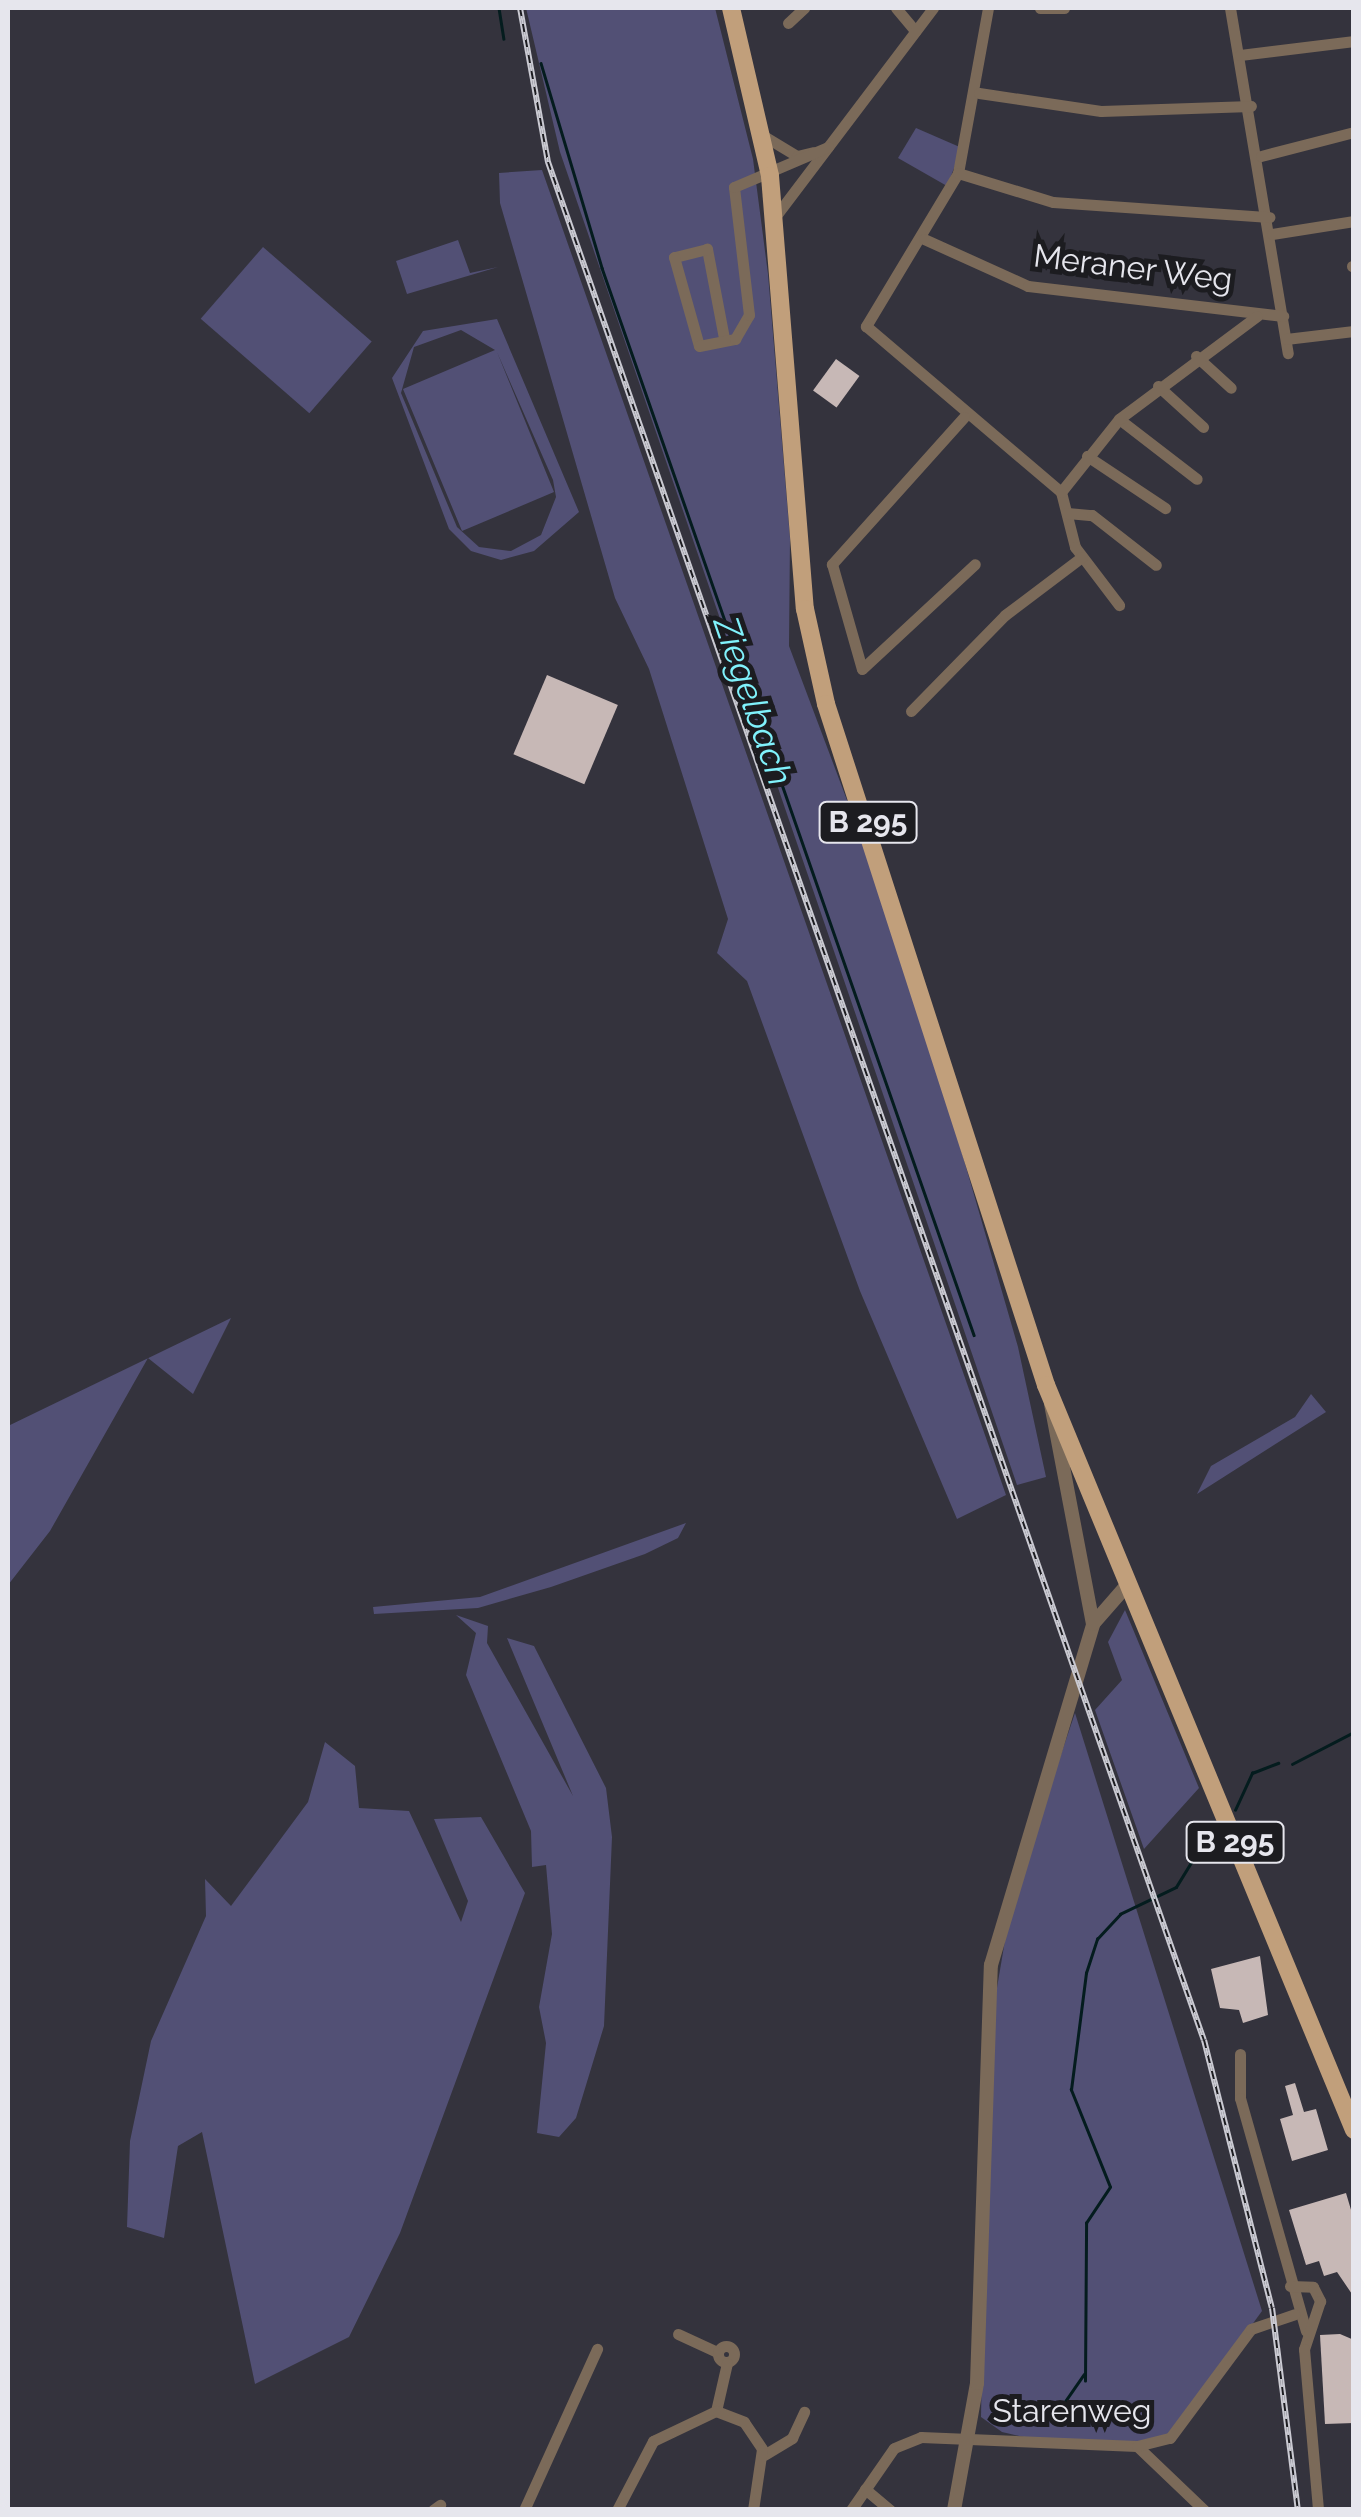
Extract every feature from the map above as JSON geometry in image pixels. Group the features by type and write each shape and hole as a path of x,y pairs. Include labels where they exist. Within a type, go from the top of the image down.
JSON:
{"main road":[{"name":"B 295","path":"731,8 770,176 812,650 1052,1401 1354,2130"}],"street":[{"path":"788,23 804,8"},
{"path":"896,8 915,31"},
{"path":"773,220 932,8"},
{"path":"988,8 978,93 958,173 924,239 866,326 964,417 1061,492 1082,557 1118,606"},
{"path":"1040,8 1064,8"},
{"path":"1230,8 1261,156 1288,353"},
{"path":"1240,55 1354,41"},
{"path":"978,93 1101,112 1251,106"},
{"path":"1261,156 1354,132"},
{"path":"762,136 798,156 828,147"},
{"path":"770,176 828,147"},
{"path":"724,338 707,249 674,257 698,346 735,338 749,315 734,187 770,176 808,171"},
{"path":"958,173 1052,202 1269,217"},
{"path":"1272,234 1354,222"},
{"name":"Meraner Weg","path":"924,239 1028,286 1257,316 1283,316"},
{"path":"1061,492 1119,419 1196,356 1257,316"},
{"path":"1286,339 1354,330"},
{"path":"1196,356 1231,388"},
{"path":"1158,386 1203,427"},
{"path":"964,417 832,564 862,668 975,564"},
{"path":"1119,419 1197,479"},
{"path":"1087,456 1166,508"},
{"path":"1067,513 1092,515 1156,565"},
{"path":"911,711 1005,615 1082,557"},
{"path":"1052,1401 1093,1624"},
{"path":"954,2510 976,2383 984,2012 1008,1887 1093,1624 1127,1584"},
{"path":"1240,2054 1240,2098 1295,2314 1306,2331"},
{"path":"1290,2286 1319,2294 1306,2331 1318,2510"},
{"name":"Starenweg","path":"851,2510 894,2448 921,2437 1137,2446 1184,2427 1255,2325 1295,2314"},
{"path":"678,2334 717,2352 726,2363 716,2411"},
{"path":"524,2510 597,2349"},
{"path":"617,2510 653,2441 716,2411 744,2422 764,2455 753,2510"},
{"path":"764,2455 792,2438 804,2412"},
{"path":"1137,2446 1204,2510"},
{"path":"865,2489 890,2510"}],"shaded area":[{"path":"526,8 715,8 753,159 768,274 790,538 789,646 903,949 1018,1347 1046,1477 1017,1485 560,152"},
{"path":"916,128 962,148 947,186 898,158"},
{"path":"542,170 1006,1495 957,1519 860,1291 747,981 717,953 728,919 649,669 615,598 500,203 499,173"},
{"path":"458,240 470,273 498,267 407,294 396,261"},
{"path":"263,247 372,341 309,413 201,319"},
{"path":"497,319 579,512 534,551 501,560 471,551 449,529 392,378 423,331","holes":["461,330 495,350 403,389 462,531 554,492 497,352 553,480 556,497 541,535 511,551 479,547 457,527 401,393 414,347"]},
{"path":"231,1318 193,1394 148,1358"},
{"path":"148,1358 50,1531 8,1585 8,1426"},
{"path":"1311,1394 1326,1412 1197,1494 1211,1466 1295,1417"},
{"path":"686,1523 678,1538 645,1554 551,1587 478,1608 374,1614 373,1607 480,1597"},
{"path":"1125,1610 1199,1788 1144,1849 1095,1710 1122,1680 1108,1642"},
{"path":"456,1615 488,1626 487,1643 573,1796 507,1638 534,1646 606,1788 612,1837 604,2026 576,2118 559,2137 537,2133 546,2043 539,2007 552,1934 546,1865 532,1867 531,1831 466,1675 476,1633"},
{"path":"1075,1713 1262,2311 1169,2439 1063,2446 1002,2432 981,2417 988,2041 1012,1899"},
{"path":"325,1742 355,1766 359,1808 409,1811 461,1922 468,1901 434,1819 481,1817 525,1893 400,2233 349,2337 255,2384 202,2132 178,2146 164,2238 127,2227 130,2141 151,2041 206,1916 205,1879 231,1906 308,1802"}],"building":[{"path":"836,359 859,376 837,408 813,391"},
{"path":"547,675 618,705 584,784 513,754"},
{"path":"1260,1956 1268,2015 1243,2023 1239,2010 1220,2008 1211,1969"},
{"path":"1295,2083 1304,2112 1316,2109 1328,2150 1292,2161 1280,2119 1293,2115 1285,2086"},
{"path":"1346,2193 1354,2220 1354,2297 1337,2272 1324,2276 1319,2261 1306,2265 1289,2210"},
{"path":"1340,2334 1354,2340 1354,2423 1325,2424 1320,2335"}],"waterway":[{"name":"Ziegelbach","path":"499,8 504,39"},
{"name":"Ziegelbach","path":"541,63 602,268 974,1335"},
{"path":"1292,1764 1354,1732"},
{"path":"1235,1810 1252,1773 1278,1763"},
{"path":"1085,2381 1086,2223 1110,2187 1071,2090 1086,1973 1097,1939 1120,1914 1176,1887 1214,1825"},
{"path":"1057,2413 1084,2374"}],"railway":[{"path":"520,8 548,162 1204,2040 1272,2308 1298,2510"}]}
